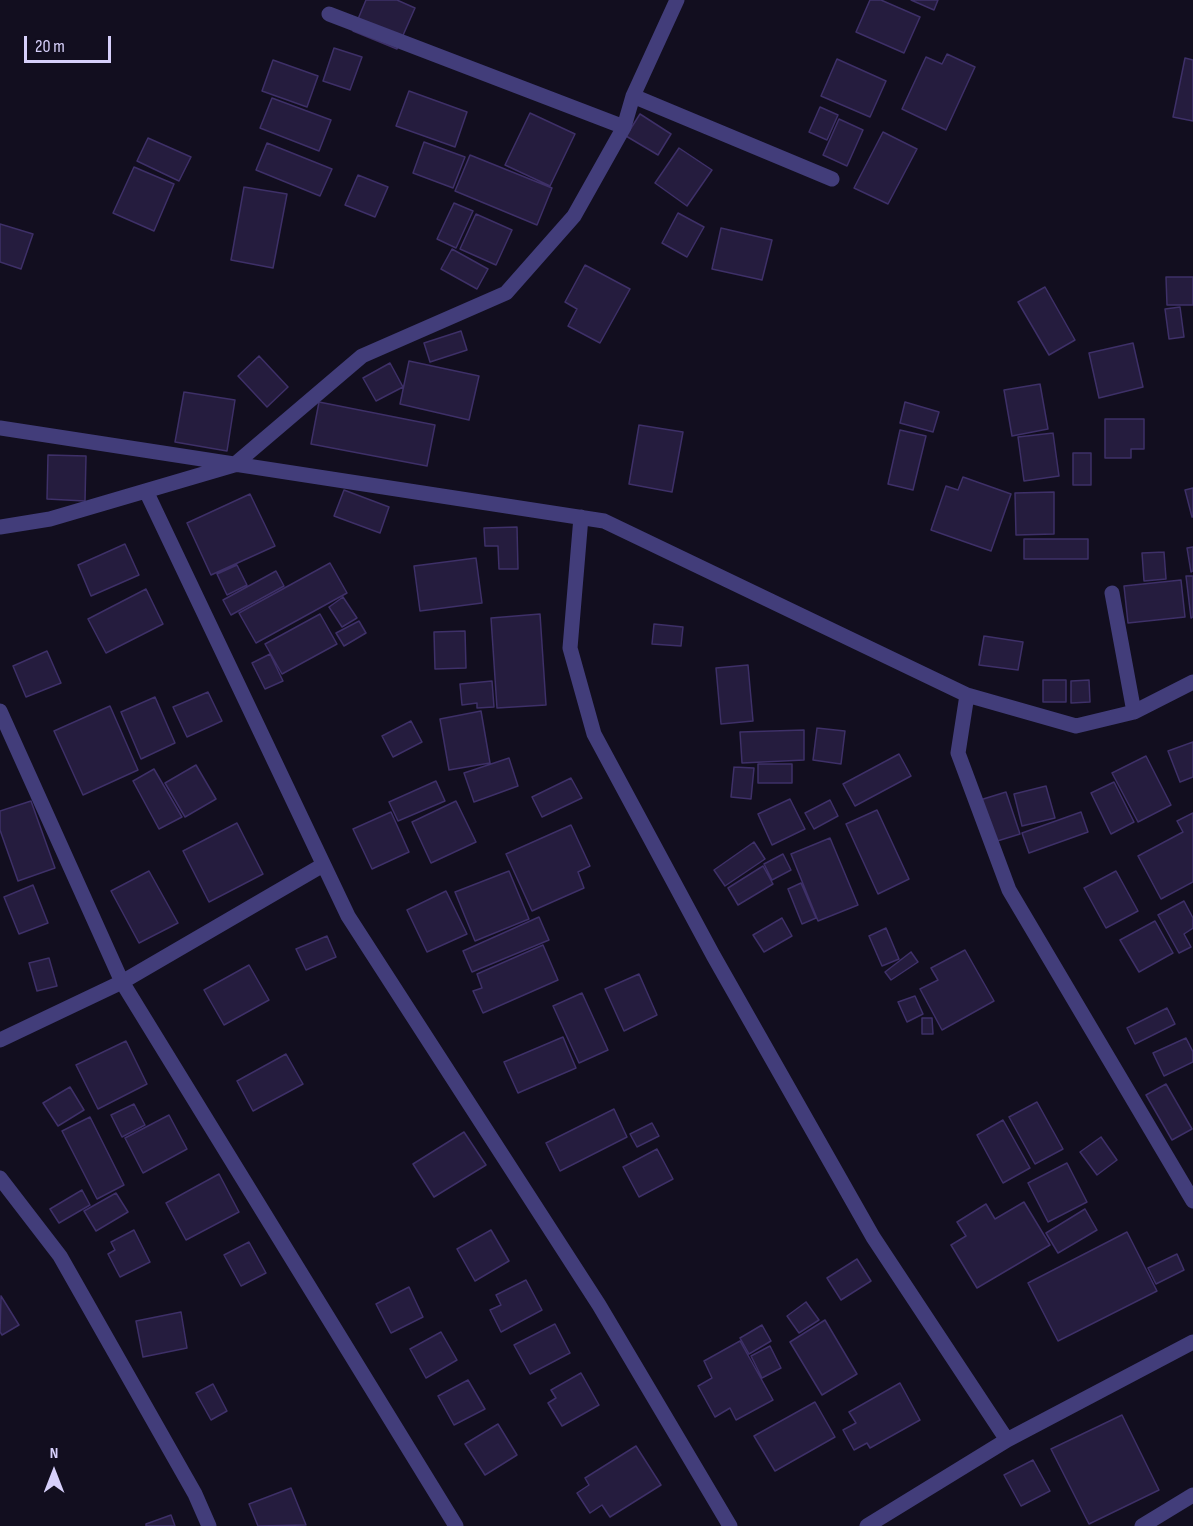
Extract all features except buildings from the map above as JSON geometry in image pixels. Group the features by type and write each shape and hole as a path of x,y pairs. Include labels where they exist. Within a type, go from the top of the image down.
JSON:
{"street":[{"path":"0,527 50,519 234,465 362,356 506,293 574,216 624,127 633,96 677,0"},
{"path":"329,14 624,127"},
{"path":"633,96 832,179"},
{"path":"0,428 604,521 967,695 1076,726 1134,712 1193,682"},
{"path":"146,491 348,916 599,1305 730,1526"},
{"path":"581,517 570,648 594,734 713,955 873,1237 1007,1440"},
{"path":"1112,593 1134,712"},
{"path":"967,695 958,753 1009,890 1193,1201"},
{"path":"0,711 122,982 456,1526"},
{"path":"0,1040 122,982 323,865"},
{"path":"0,1178 60,1256 195,1494 209,1526"},
{"path":"867,1526 1007,1440 1193,1342"},
{"path":"1142,1526 1193,1495"}]}
